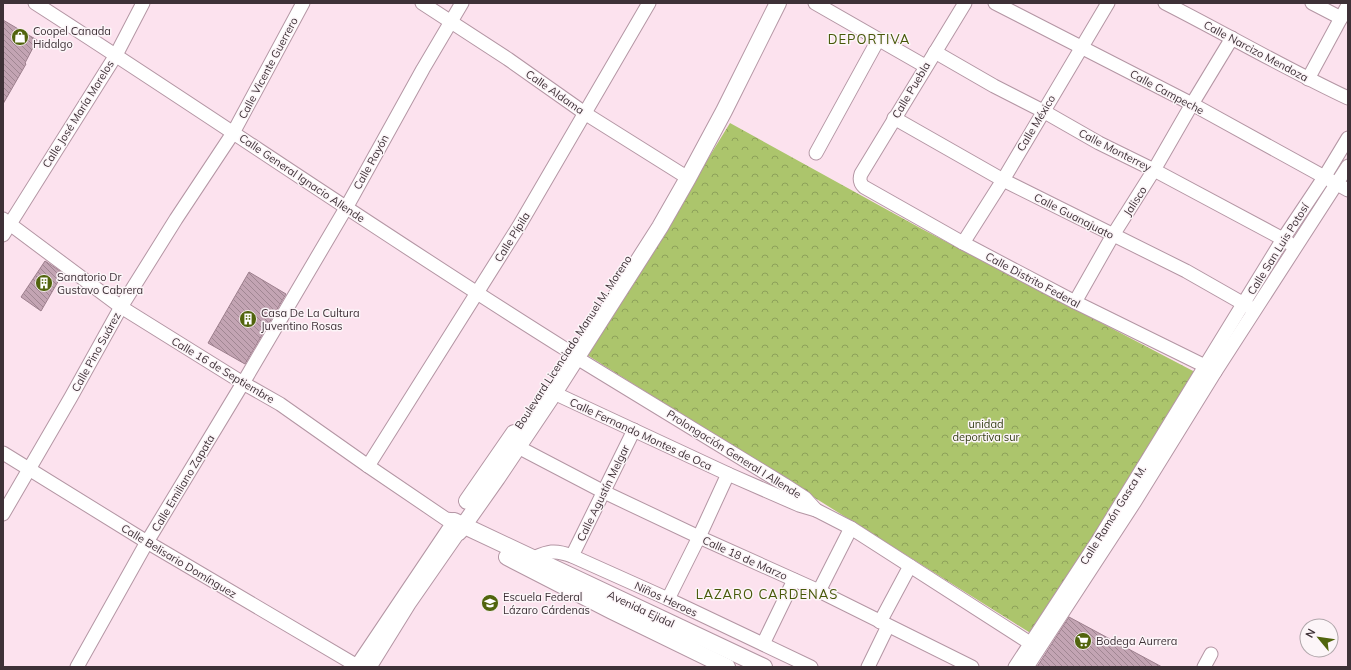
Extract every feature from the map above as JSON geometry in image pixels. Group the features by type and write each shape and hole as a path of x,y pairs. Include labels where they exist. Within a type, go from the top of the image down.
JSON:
{"main road":[{"name":"Boulevard Licenciado Manuel M. Moreno","path":"684,175 699,139 720,100 767,3"},
{"name":"Boulevard Licenciado Manuel M. Moreno","path":"454,524 518,447 554,393 573,355 641,238 684,175 724,111 778,3"},
{"name":"Boulevard Licenciado Manuel M. Moreno","path":"454,524 573,355"},
{"name":"Avenida Ejidal","path":"454,524 526,561 612,611 727,667"},
{"name":"Avenida Ejidal","path":"526,561 764,667"}],"street":[{"name":"Calle General Ignacio Allende","path":"35,3 477,294 573,355"},
{"name":"Calle José María Morelos","path":"3,235 6,221 116,55 143,3"},
{"name":"Calle Vicente Guerrero","path":"233,133 303,3"},
{"name":"Calle Aldama","path":"422,3 508,59 586,114 684,175"},
{"name":"Calle Rayón","path":"243,383 346,208 462,3"},
{"name":"Calle Pípila","path":"368,466 519,226 650,3"},
{"path":"815,3 926,66"},
{"name":"Calle Puebla","path":"859,178 965,3"},
{"name":"Calle Campeche","path":"995,3 1192,104 1325,176 1342,187"},
{"name":"Calle México","path":"963,243 1003,180 1108,3"},
{"name":"Calle Narcizo Mendoza","path":"1165,3 1308,79 1348,98"},
{"path":"1312,3 1341,18"},
{"path":"1308,79 1348,5"},
{"name":"Jalisco","path":"1075,302 1113,235 1154,170 1232,38"},
{"path":"816,153 878,40"},
{"name":"Calle Monterrey","path":"935,52 1099,143 1154,170 1284,239 1296,248"},
{"name":"Calle Guanajuato","path":"894,118 1003,180 1186,271 1244,303 1255,311"},
{"name":"Calle Pino Suárez","path":"3,514 121,307 176,219 233,133"},
{"name":"Calle San Luis Potosí","path":"1210,366 1244,303 1348,138"},
{"name":"Calle San Luis Potosí","path":"1210,366 1255,311 1296,248 1342,187 1348,166"},
{"name":"Calle Distrito Federal","path":"859,178 864,187 963,243 1075,302 1210,366"},
{"name":"Calle 16 de Septiembre","path":"6,221 121,307 243,383 280,404 454,524"},
{"name":"Prolongación General I Allende","path":"573,355 785,485 805,498 816,510 851,528 1034,647"},
{"name":"Calle Ramón Gasca M.","path":"1015,667 1034,647 1103,542 1210,366"},
{"name":"Calle Emiliano Zapata","path":"77,667 147,542 243,383"},
{"name":"Calle Fernando Montes de Oca","path":"554,393 728,474 799,505 816,510"},
{"name":"Calle Agustín Melgar","path":"572,556 634,430"},
{"name":"Calle 18 de Marzo","path":"518,447 604,492 698,537 819,591 972,667"},
{"name":"Calle Belisario Domínguez","path":"3,453 147,542 357,667"},
{"path":"668,599 728,474"},
{"name":"Boulevard Licenciado Manuel M. Moreno","path":"370,667 415,587 454,524"},
{"path":"819,591 851,528"},
{"name":"Niños Heroes","path":"526,561 553,551 563,552 668,599 811,667"},
{"path":"868,667 884,624 910,566"},
{"path":"763,644 794,580"},
{"name":"Boulevard Licenciado Manuel M. Moreno","path":"357,667 415,587"},
{"name":"Calle Ramón Gasca M.","path":"1027,667 1034,647"},
{"path":"1204,667 1211,654"}],"green space":[{"name":"unidad deportiva sur","path":"730,123 922,229 1195,372 1032,634 587,355"}],"building":[{"path":"3,20 37,40 25,63 26,64 3,104"},
{"name":"Sanatorio Dr Gustavo Cabrera","path":"45,261 63,273 41,311 21,297"},
{"name":"Casa De La Cultura Juventino Rosas","path":"249,272 286,294 245,364 208,343"},
{"name":"Bodega Aurrera","path":"1069,617 1162,667 1037,667"}],"place":[{"name":"Coopel Canada Hidalgo","path":"20,37"},
{"name":"Sanatorio Dr Gustavo Cabrera","path":"44,283"},
{"name":"Casa De La Cultura Juventino Rosas","path":"248,319"},
{"name":"Escuela Federal Lázaro Cárdenas","path":"490,603"},
{"name":"Bodega Aurrera","path":"1083,641"}],"district":[{"name":"DEPORTIVA","path":"869,39"},
{"name":"LAZARO CARDENAS","path":"767,594"}]}
